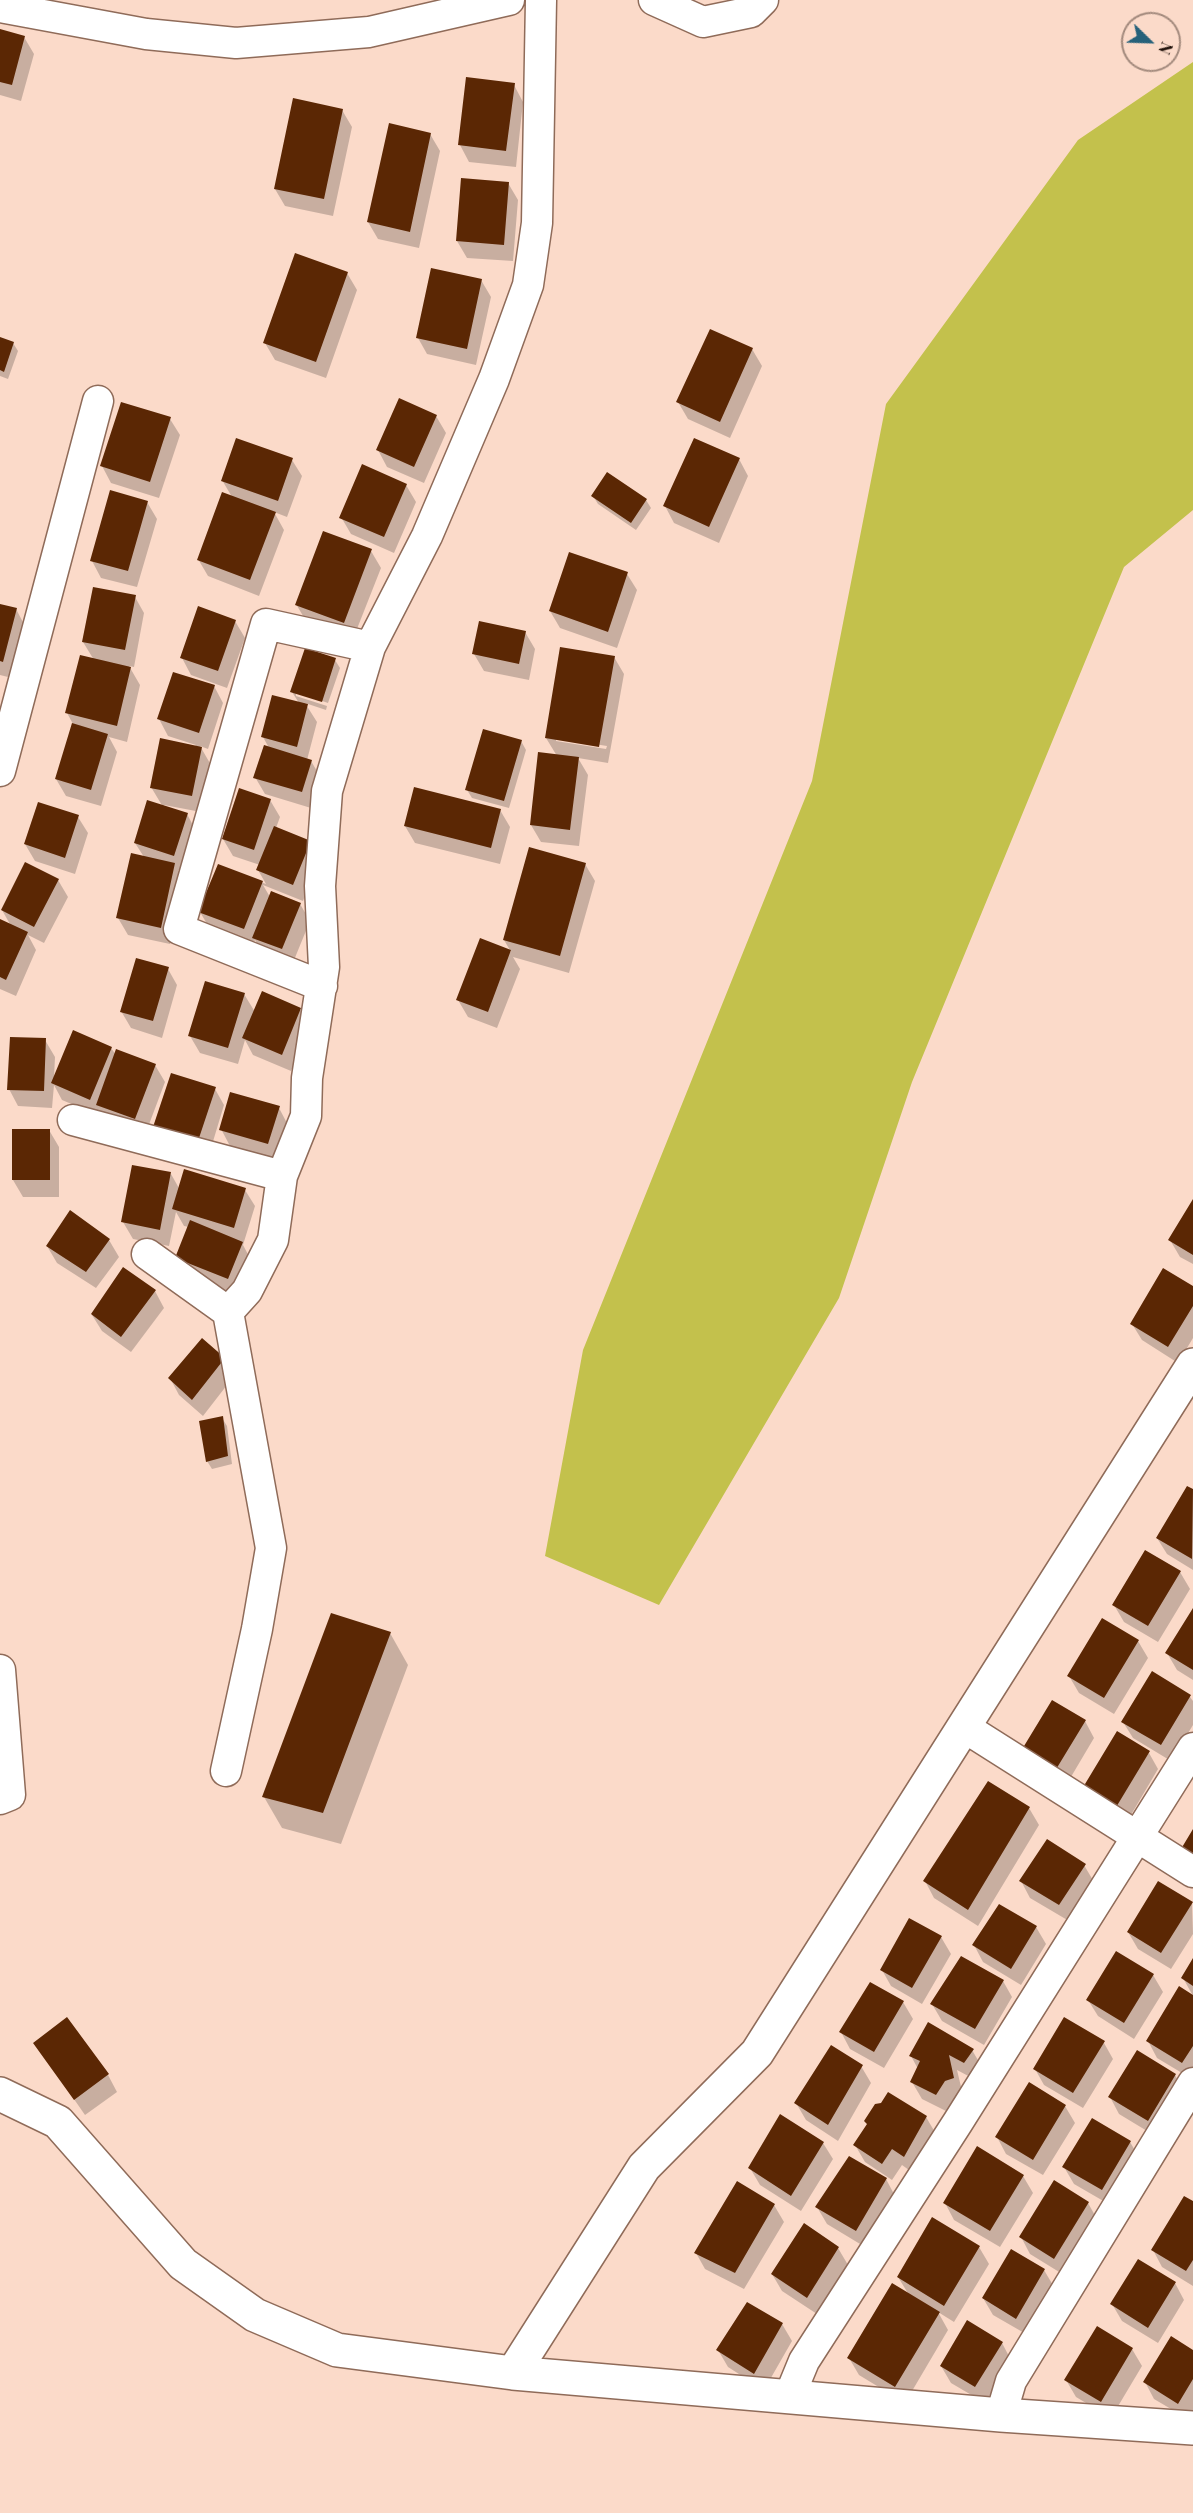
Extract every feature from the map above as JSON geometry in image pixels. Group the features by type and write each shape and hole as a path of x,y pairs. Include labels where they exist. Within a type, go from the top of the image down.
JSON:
{"street":[{"path":"0,7 146,34 236,43 369,32 509,0"},
{"path":"228,1312 247,1291 273,1240 282,1176 306,1116 307,1078 324,967 320,886 327,791 370,647 427,536 494,379 528,285 537,223 541,0"},
{"path":"654,0 703,22 751,12 763,0"},
{"path":"0,771 98,401"},
{"path":"322,986 179,929 266,624 370,647"},
{"path":"73,1120 282,1176"},
{"path":"147,1254 228,1312 272,1548 226,1771"},
{"path":"513,2373 644,2167 757,2053 1193,1365"},
{"path":"0,1670 10,1795 0,1799"},
{"path":"964,1727 1193,1872"},
{"path":"790,2395 804,2361 1193,1748"},
{"path":"1001,2415 1011,2381 1193,2083"},
{"path":"0,2094 58,2122 183,2264 255,2315 337,2350 513,2373 790,2395 1001,2415 1193,2428"}],"shaded area":[{"path":"1193,62 1193,510 1124,567 912,1082 839,1298 659,1605 545,1556 583,1350 812,781 886,404 1078,140"}],"building":[{"path":"0,29 25,36 12,85 0,82"},
{"path":"466,77 515,83 506,151 458,145"},
{"path":"293,98 343,109 324,199 274,189"},
{"path":"389,123 431,133 410,232 367,222"},
{"path":"461,178 509,182 504,245 456,241"},
{"path":"295,253 348,272 316,362 263,343"},
{"path":"431,268 482,279 467,349 416,338"},
{"path":"710,329 753,348 720,422 676,402"},
{"path":"0,337 14,342 4,372 0,370"},
{"path":"399,398 437,415 414,467 376,450"},
{"path":"121,402 171,417 150,482 100,466"},
{"path":"236,438 293,458 278,501 221,481"},
{"path":"694,438 740,458 709,527 663,506"},
{"path":"362,464 407,484 384,537 339,518"},
{"path":"607,472 647,499 631,523 591,496"},
{"path":"110,490 148,501 128,571 90,561"},
{"path":"222,492 276,512 250,580 197,560"},
{"path":"323,531 372,549 344,623 295,605"},
{"path":"569,552 628,572 608,632 549,611"},
{"path":"93,587 136,595 125,650 82,642"},
{"path":"0,604 17,608 3,662 0,661"},
{"path":"198,606 236,620 218,671 180,658"},
{"path":"479,621 526,631 519,664 472,654"},
{"path":"560,647 615,656 599,747 545,738"},
{"path":"305,648 336,658 322,702 290,692"},
{"path":"80,655 131,667 117,726 65,713"},
{"path":"173,672 215,685 199,733 157,719"},
{"path":"272,695 308,704 297,747 261,737"},
{"path":"72,723 108,734 91,790 55,779"},
{"path":"483,729 522,740 504,801 465,790"},
{"path":"160,738 202,747 192,796 150,788"},
{"path":"264,745 312,760 302,792 253,778"},
{"path":"538,752 579,757 570,830 530,825"},
{"path":"414,787 501,809 491,848 404,826"},
{"path":"239,788 271,799 254,850 222,839"},
{"path":"147,800 188,813 174,856 134,843"},
{"path":"38,802 79,815 65,858 24,844"},
{"path":"274,826 311,841 293,885 256,870"},
{"path":"529,847 586,863 560,956 503,940"},
{"path":"131,853 175,863 161,928 116,918"},
{"path":"25,862 59,879 34,927 1,910"},
{"path":"218,864 263,881 244,929 198,912"},
{"path":"271,891 301,903 282,949 252,938"},
{"path":"0,919 28,932 6,980 0,977"},
{"path":"480,938 511,950 488,1012 456,1000"},
{"path":"136,958 169,967 153,1021 120,1012"},
{"path":"205,981 245,993 228,1048 188,1036"},
{"path":"262,991 301,1008 282,1055 242,1038"},
{"path":"73,1030 112,1047 90,1100 51,1083"},
{"path":"10,1037 46,1038 44,1091 7,1090"},
{"path":"116,1049 156,1064 135,1119 96,1105"},
{"path":"171,1073 216,1087 198,1141 153,1127"},
{"path":"230,1092 280,1106 268,1144 219,1130"},
{"path":"12,1129 50,1129 50,1180 12,1180"},
{"path":"132,1165 171,1172 160,1230 121,1222"},
{"path":"184,1169 246,1188 234,1228 172,1209"},
{"path":"1193,1199 1193,1255 1168,1240"},
{"path":"70,1210 110,1239 86,1272 46,1246"},
{"path":"190,1220 243,1242 228,1279 175,1258"},
{"path":"123,1267 156,1290 121,1337 91,1314"},
{"path":"1163,1268 1193,1286 1193,1306 1168,1347 1130,1324"},
{"path":"202,1338 225,1358 192,1400 168,1378"},
{"path":"223,1416 228,1456 206,1462 199,1421"},
{"path":"1187,1486 1193,1489 1192,1559 1156,1538"},
{"path":"1145,1550 1181,1571 1148,1626 1112,1605"},
{"path":"1193,1608 1193,1670 1165,1653"},
{"path":"331,1613 391,1632 323,1813 262,1797"},
{"path":"1102,1618 1139,1640 1104,1698 1067,1676"},
{"path":"1152,1671 1191,1695 1161,1745 1121,1722"},
{"path":"1052,1700 1086,1720 1055,1771 1021,1751"},
{"path":"1117,1731 1150,1751 1115,1809 1082,1789"},
{"path":"988,1781 1030,1807 968,1910 923,1881"},
{"path":"1193,1829 1193,1856 1181,1849"},
{"path":"1047,1839 1086,1864 1059,1905 1019,1881"},
{"path":"1158,1881 1193,1902 1161,1953 1127,1932"},
{"path":"999,1904 1037,1926 1011,1969 972,1945"},
{"path":"909,1918 942,1936 912,1988 880,1970"},
{"path":"1116,1951 1154,1974 1124,2023 1086,2000"},
{"path":"961,1956 1004,1980 975,2029 930,2004"},
{"path":"1193,1958 1193,1986 1181,1978"},
{"path":"870,1982 904,2001 874,2052 839,2032"},
{"path":"1179,1986 1193,1995 1193,2046 1182,2063 1146,2041"},
{"path":"67,2017 109,2074 74,2100 33,2043"},
{"path":"1064,2017 1105,2041 1073,2093 1033,2069"},
{"path":"928,2022 974,2049 964,2063 949,2055 954,2078 945,2081 936,2095 910,2082 920,2061 909,2056"},
{"path":"831,2045 863,2065 828,2125 794,2103"},
{"path":"1137,2050 1176,2074 1148,2121 1108,2097"},
{"path":"1029,2082 1066,2105 1033,2160 995,2137"},
{"path":"888,2092 927,2116 904,2157 892,2149 882,2164 853,2145 867,2124 864,2121 875,2104 881,2103"},
{"path":"780,2114 824,2142 791,2196 748,2168"},
{"path":"1092,2118 1131,2141 1102,2190 1062,2167"},
{"path":"977,2146 1024,2175 990,2231 943,2203"},
{"path":"849,2156 887,2178 856,2231 815,2207"},
{"path":"1054,2180 1089,2202 1054,2259 1019,2237"},
{"path":"737,2181 775,2204 735,2273 694,2253"},
{"path":"1184,2196 1193,2201 1193,2260 1186,2271 1151,2250"},
{"path":"932,2217 980,2246 944,2306 897,2277"},
{"path":"804,2223 839,2247 807,2298 771,2274"},
{"path":"1011,2249 1045,2269 1016,2319 982,2298"},
{"path":"1138,2259 1176,2282 1148,2328 1110,2304"},
{"path":"892,2283 940,2312 895,2387 847,2358"},
{"path":"747,2302 783,2323 754,2374 716,2350"},
{"path":"967,2320 1003,2342 975,2387 940,2366"},
{"path":"1097,2326 1133,2348 1101,2402 1064,2380"},
{"path":"1171,2336 1193,2350 1193,2379 1178,2404 1143,2382"}]}
